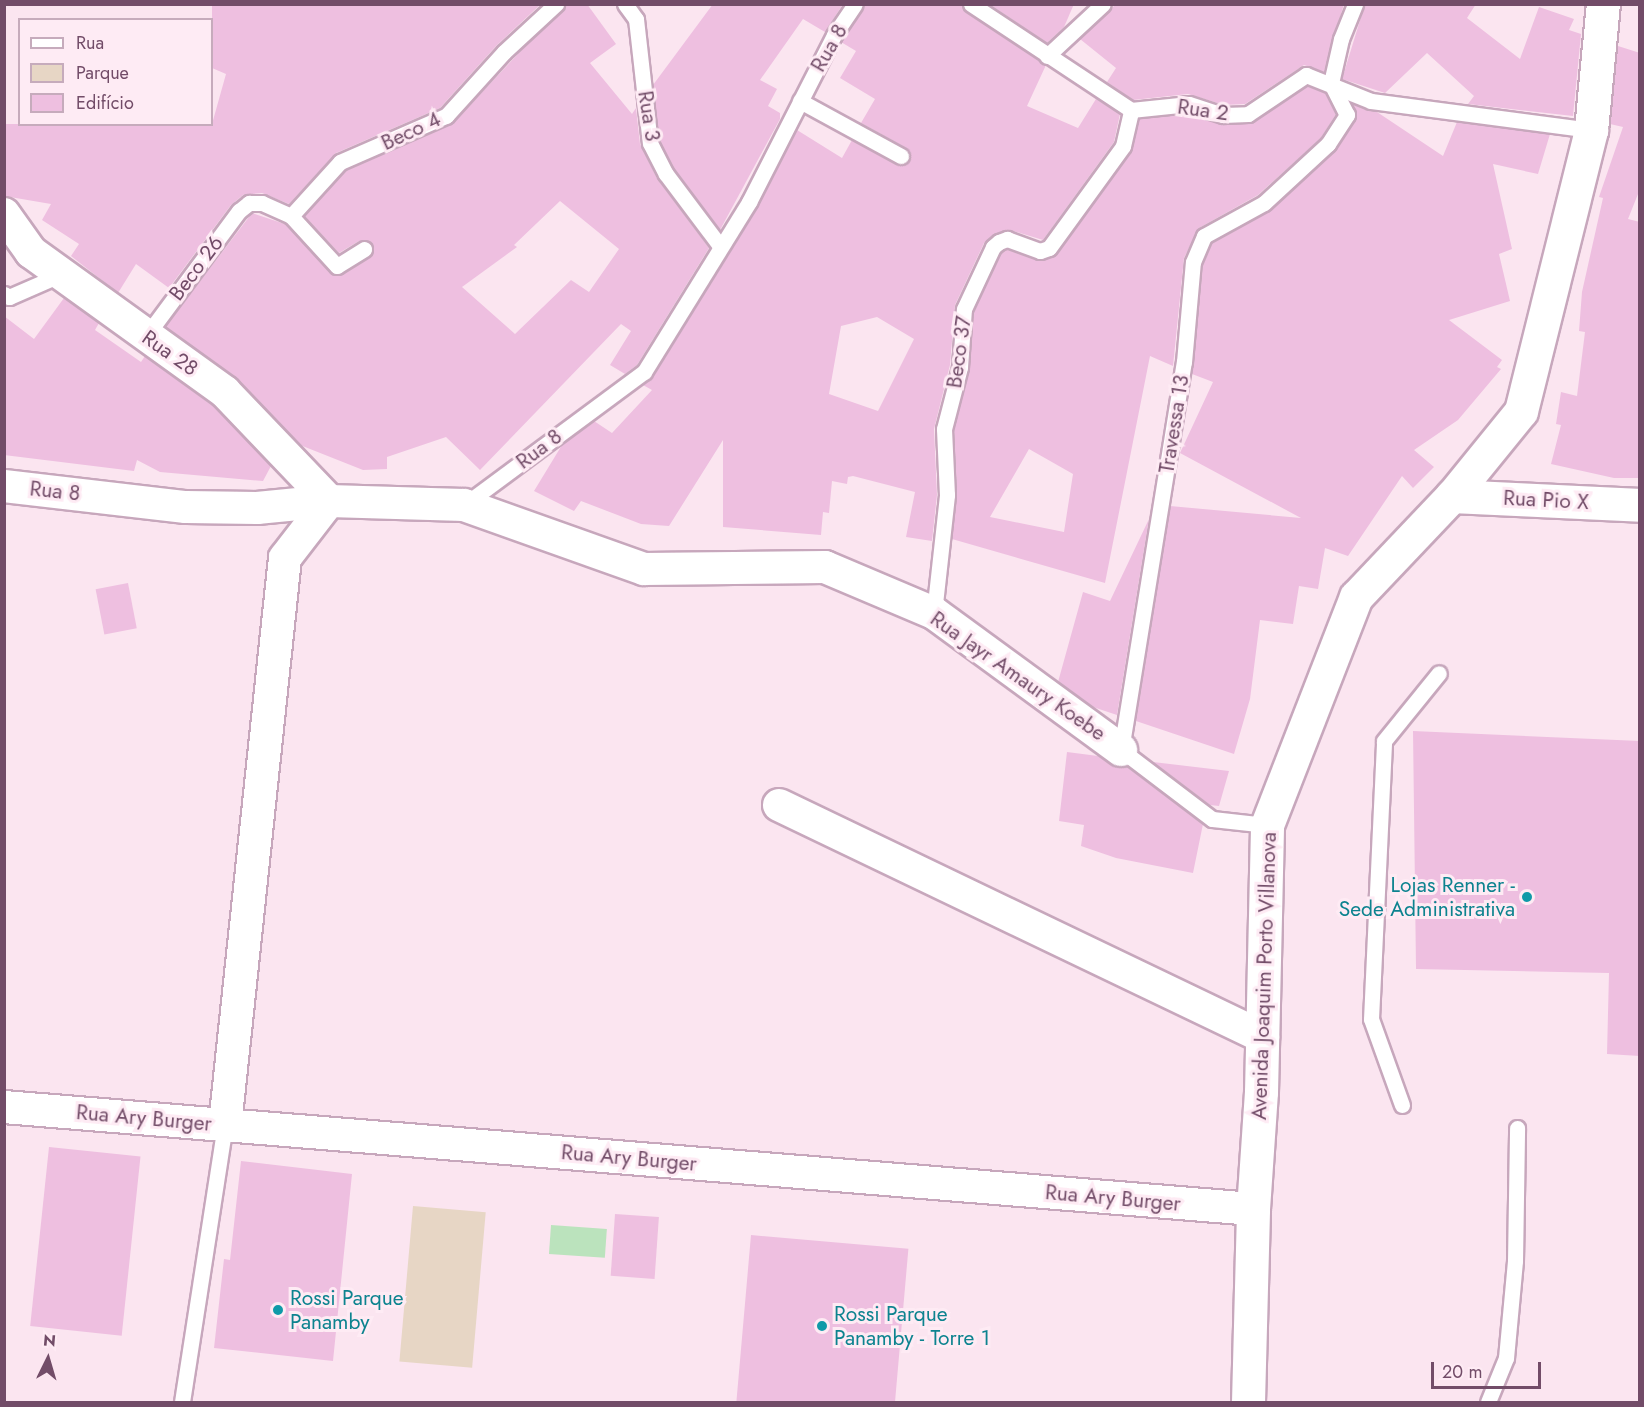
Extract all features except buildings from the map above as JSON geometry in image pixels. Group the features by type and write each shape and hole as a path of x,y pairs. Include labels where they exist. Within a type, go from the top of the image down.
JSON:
{"street":[{"name":"Avenida Joaquim Porto Villanova","path":"1248,1402 1253,1209 1263,1037 1267,825 1356,597 1452,495 1521,411 1591,130 1603,4"},
{"name":"Rua 28","path":"4,214 32,252 225,392 330,501"},
{"name":"Rua 8","path":"4,486 186,507 257,508 330,501 464,505"},
{"name":"Rua Pio X","path":"1452,495 1640,505"},
{"path":"225,1125 285,558 330,501"},
{"name":"Rua Jayr Amaury Koebe","path":"464,505 644,569 825,567 934,613 1121,750"},
{"path":"779,806 1263,1037"},
{"name":"Rua Ary Burger","path":"4,1107 1253,1209"}],"lane":[{"name":"Beco 4","path":"291,216 340,162 446,116 504,52 556,4"},
{"name":"Rua 3","path":"626,4 636,19 650,143 666,174 720,246"},
{"name":"Rua 8","path":"464,505 644,372 749,202 834,35 855,4"},
{"path":"971,4 1131,110"},
{"path":"1047,56 1103,4"},
{"path":"1331,82 1341,39 1355,4"},
{"name":"Rua 2","path":"1131,110 1189,104 1223,115 1248,114 1306,75 1331,82 1371,101 1591,130"},
{"name":"Travessa 13","path":"1121,750 1184,362 1193,262 1204,236 1264,203 1328,144 1347,115 1331,82"},
{"path":"800,101 901,156"},
{"name":"Beco 37","path":"934,613 946,495 944,429 960,367 964,309 993,247 999,242 1007,239 1040,251 1049,248 1123,146 1131,110"},
{"name":"Beco 26","path":"146,336 239,211 249,204 262,203 291,216"},
{"path":"291,216 337,266 364,249"},
{"path":"4,294 9,297 62,274"},
{"path":"1402,1105 1371,1019 1384,741 1439,673"},
{"path":"1121,750 1212,819 1267,825"},
{"path":"182,1402 225,1125"},
{"path":"1488,1402 1506,1358 1515,1261 1517,1128"}],"green space":[{"path":"413,1206 486,1212 472,1368 399,1361"}],"shaded area":[{"path":"551,1225 607,1229 605,1258 549,1254"}],"place":[{"name":"Lojas Renner - Sede Administrativa","path":"1527,897"},
{"name":"Rossi Parque Panamby","path":"278,1310"},
{"name":"Rossi Parque Panamby - Torre 1","path":"822,1326"}]}
